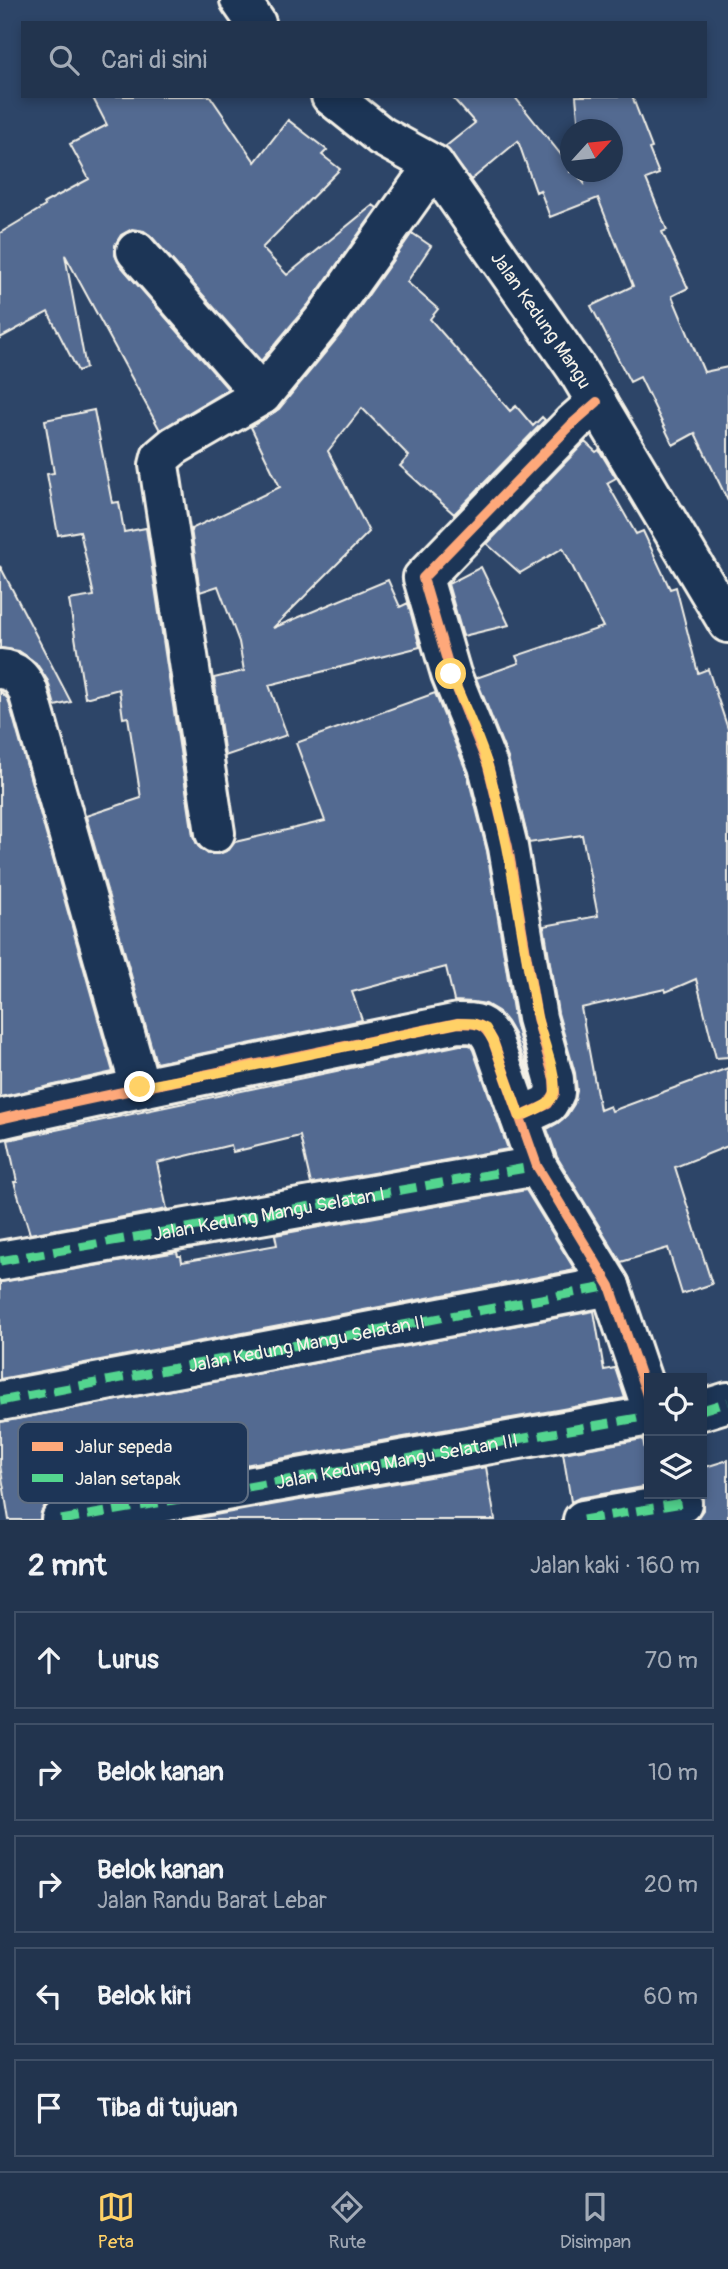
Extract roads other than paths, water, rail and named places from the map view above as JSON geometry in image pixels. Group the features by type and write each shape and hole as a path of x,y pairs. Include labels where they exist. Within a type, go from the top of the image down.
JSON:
{"street":[{"path":"240,0 255,21"},
{"name":"Jalan Kedung Mangu","path":"334,98 381,136 435,165 576,368 728,623"},
{"path":"215,833 159,465 161,457 174,446 262,395 325,318 435,165"},
{"path":"136,251 262,395"},
{"path":"520,1117 548,1104 555,1093 554,1079 537,1018 508,847 488,766 451,674 422,578 597,402"},
{"path":"0,669 18,676 28,691 140,1087"},
{"path":"0,1119 140,1087 458,1023 481,1025 489,1032 537,1166 610,1286 644,1386"},
{"name":"Jalan Kedung Mangu Selatan I","path":"0,1261 537,1166"},
{"name":"Jalan Kedung Mangu Selatan II","path":"0,1401 610,1286"},
{"path":"707,1408 728,1402"},
{"name":"Jalan Kedung Mangu Selatan III","path":"248,1487 644,1417"},
{"name":"Jalan Kedung Mangu Selatan III","path":"61,1520 157,1503"},
{"path":"583,1520 683,1505"}]}
